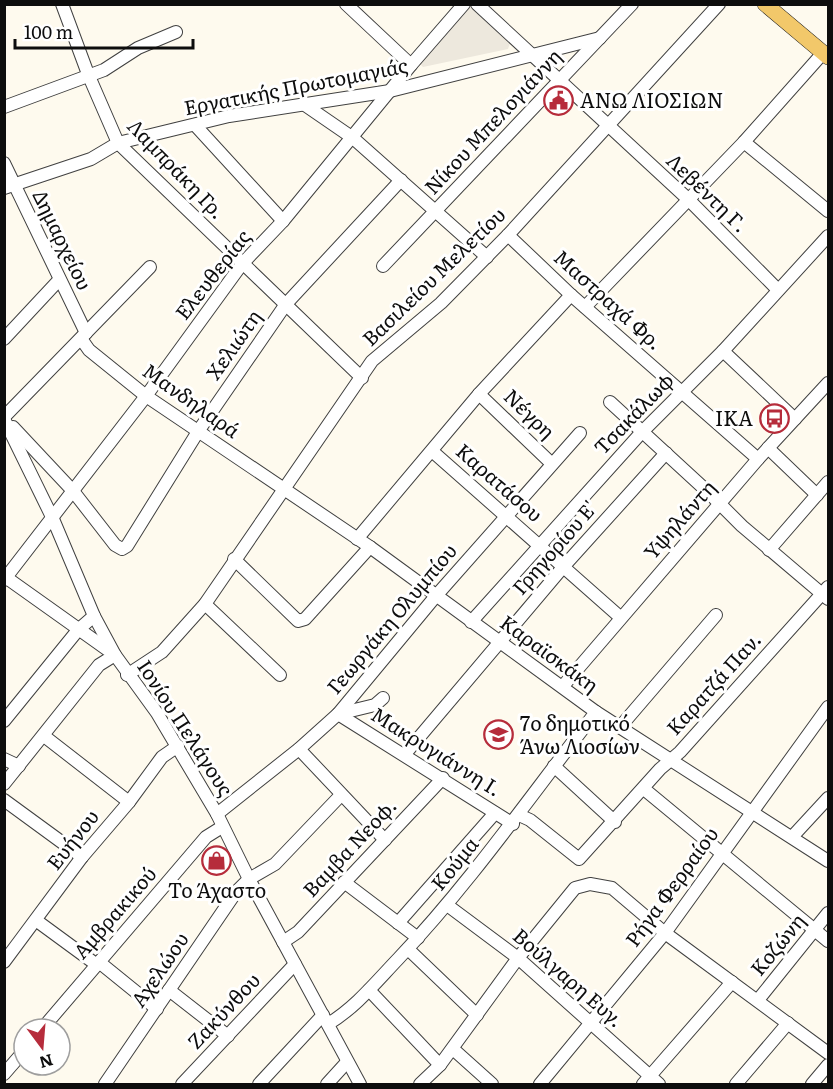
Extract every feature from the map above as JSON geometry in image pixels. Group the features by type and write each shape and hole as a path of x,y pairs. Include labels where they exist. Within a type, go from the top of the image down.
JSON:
{"main road":[{"path":"765,4 826,55"}],"street":[{"name":"Λαμπράκη Γρ.","path":"62,4 88,74 118,143 362,378"},
{"path":"346,4 411,65"},
{"name":"Ελευθερίας","path":"5,578 53,519 146,396 242,264 283,221 464,4"},
{"name":"Λεβέντη Γ.","path":"477,4 560,78 608,126 689,200 778,290"},
{"name":"Νίκου Μπελογιάννη","path":"383,266 437,212 560,78 632,4"},
{"name":"Βασιλείου Μελετίου","path":"127,675 162,652 205,604 372,361 441,303 508,236 719,4"},
{"path":"4,106 104,70 138,48 176,32"},
{"name":"Εργατικής Πρωτομαγιάς","path":"9,185 91,159 118,143 229,116 390,91 600,38"},
{"path":"585,307 826,55"},
{"path":"305,105 353,138 487,257"},
{"path":"195,125 283,221"},
{"path":"744,142 828,211"},
{"name":"Δημαρχείου","path":"4,163 9,185 59,280 84,336"},
{"name":"Χελιώτη","path":"73,491 108,537 122,549 127,546 199,430 286,304 401,180"},
{"name":"Μαστραχά Φρ.","path":"508,236 571,296 758,459"},
{"name":"Τσακάλωφ","path":"471,622 641,433 723,351 828,236"},
{"path":"73,491 4,418 150,267"},
{"path":"4,339 59,280"},
{"path":"357,538 479,394 571,296"},
{"name":"Μανδηλαρά","path":"84,336 89,350 146,396 284,488"},
{"path":"723,351 795,419"},
{"name":"Υψηλάντη","path":"563,686 620,617 828,382"},
{"name":"Νέγρη","path":"479,394 551,463"},
{"path":"610,402 769,550 826,593"},
{"name":"Ιονίου Πελάγους","path":"4,418 53,519 94,616 127,675 178,746 217,814 249,879 360,1084"},
{"name":"Γεωργάκη Ολυμπίου","path":"217,814 299,749 338,714 435,597 551,463 580,433"},
{"path":"768,448 817,495"},
{"name":"Καρατάσου","path":"432,451 620,617"},
{"name":"Γρηγορίου Ε'","path":"405,754 564,566 666,453"},
{"path":"769,550 828,482"},
{"name":"Καραϊσκάκη","path":"284,488 357,538 596,712 828,861"},
{"path":"234,559 298,621 306,618 369,547"},
{"path":"4,784 99,664 115,655 5,578"},
{"name":"Καρατζά Παν.","path":"579,859 826,593"},
{"path":"205,604 280,675"},
{"path":"620,727 716,615"},
{"path":"4,721 78,630 94,616"},
{"path":"338,714 375,705 383,698"},
{"name":"Ρήγα Φερραίου","path":"540,1084 665,933 720,853 828,706"},
{"name":"Κούμα","path":"259,1084 325,1020 342,1016 418,938 516,819 596,712"},
{"name":"Μακρυγιάννη Ι.","path":"338,714 405,754 495,813 530,820 579,859"},
{"path":"44,736 129,802"},
{"name":"Ευήνου","path":"4,962 37,921 81,857 129,802 162,757 178,746"},
{"path":"299,749 385,840"},
{"path":"4,759 19,766"},
{"path":"554,766 615,822"},
{"name":"Βαμβα Νεοφ.","path":"283,942 298,932 443,778"},
{"path":"644,789 828,941"},
{"name":"Αχελώου","path":"105,1084 236,892 249,879 275,864 341,795"},
{"path":"792,837 828,798"},
{"path":"4,800 81,857"},
{"path":"398,923 495,813"},
{"name":"Αμβρακικού","path":"52,1017 206,837 222,827"},
{"path":"344,882 418,938"},
{"path":"420,1084 440,1065 518,958 575,888 590,884 612,888 665,933 828,1053"},
{"name":"Βούλγαρη Ευγ.","path":"447,905 518,958 592,1023 650,1082"},
{"name":"Κοζώνη","path":"758,1000 828,913"},
{"path":"37,921 98,963 157,1009"},
{"path":"408,949 477,1015"},
{"name":"Ζακύνθου","path":"183,1084 295,964"},
{"path":"650,1082 732,982"},
{"path":"169,990 228,1036"},
{"path":"369,990 440,1065"},
{"path":"736,1084 788,1023"},
{"path":"453,1048 492,1084"},
{"path":"327,1084 347,1062"},
{"path":"812,1084 828,1065"}],"shaded area":[{"path":"469,6 510,43 508,49 423,67 419,63"}],"place":[{"name":"ΑΝΩ ΛΙΟΣΙΩΝ","path":"559,101"},
{"name":"ΙΚΑ","path":"774,419"},
{"name":"7ο δημοτικό Άνω Λιοσίων","path":"499,735"},
{"name":"Το Άχαστο","path":"217,860"}]}
